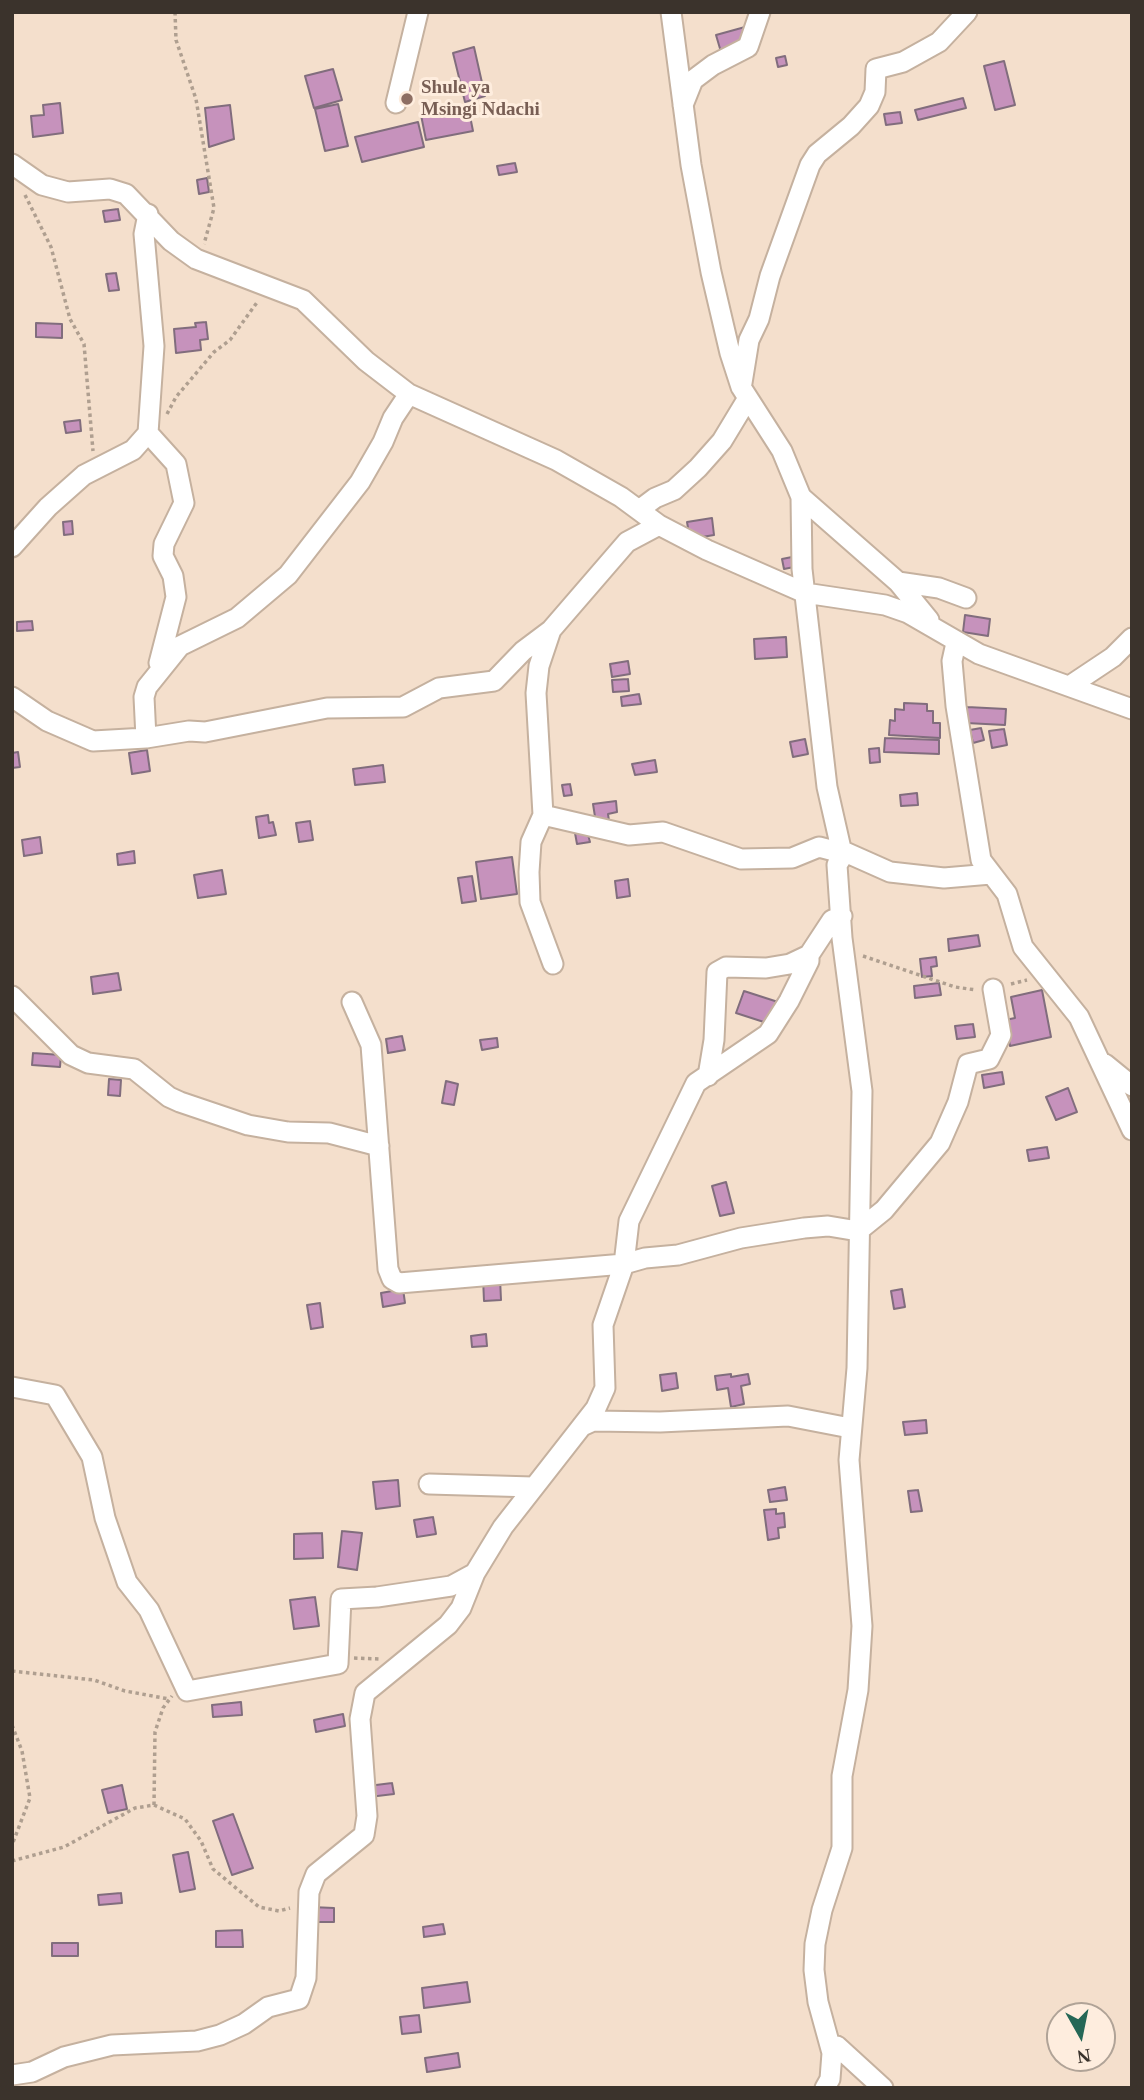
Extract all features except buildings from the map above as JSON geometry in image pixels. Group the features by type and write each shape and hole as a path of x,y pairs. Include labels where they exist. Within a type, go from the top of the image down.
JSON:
{"street":[{"path":"396,103 418,12"},
{"path":"671,12 683,107 711,272 745,393 782,451 801,497 805,593 827,787 840,859 842,916 862,1091 857,1368 849,1460 862,1626 858,1690 842,1776 842,1848 822,1910 814,1970 818,2002 832,2053 830,2079 825,2088"},
{"path":"683,107 693,80 713,65 748,47 760,12"},
{"path":"639,510 655,498 674,490 722,442 745,393 749,340 759,318 770,276 810,165 817,154 851,126 869,106 875,92 876,69 903,62 939,42 967,12"},
{"path":"12,164 33,180 68,191 110,189 126,194 171,241 196,258 303,300 366,361 409,394 556,460 659,525 805,593 885,605 935,628 956,643 1132,709"},
{"path":"12,547 48,507 95,467 133,450 148,433 154,346 144,234 148,214"},
{"path":"146,738 144,697 155,677 180,646 237,618 288,575 360,482 383,442 393,418 409,394"},
{"path":"148,433 176,464 184,503 164,544 163,556 173,576 176,597 171,625 155,677"},
{"path":"801,497 898,582 935,628"},
{"path":"12,698 47,721 93,741 146,738 188,731 205,732 327,708 403,707 439,688 494,681 523,651 551,630 627,542 659,525"},
{"path":"898,582 939,588 966,598"},
{"path":"551,630 539,666 536,693 543,815 531,842 530,902 553,964"},
{"path":"1071,685 1113,657 1132,638"},
{"path":"956,643 952,661 955,695 981,860 1007,894 1023,947 1042,975 1068,1001 1132,1130"},
{"path":"543,815 629,835 663,832 741,859 792,858 820,847 840,859"},
{"path":"840,859 845,852 890,872 911,875 944,878 991,874"},
{"path":"708,1076 716,1010 717,972 726,967 766,968 790,964 809,955 832,920 842,916"},
{"path":"12,2075 32,2072 64,2057 112,2045 197,2041 220,2035 244,2024 268,2007 299,1999 306,1978 309,1892 316,1874 364,1835 367,1816 360,1719 365,1693 448,1625 461,1608 475,1573 503,1527 602,1399 605,1388 603,1325 624,1264 629,1221 696,1083 768,1034 789,1002 809,961 809,955"},
{"path":"352,1002 371,1045 379,1146 380,1200 388,1269 392,1279 399,1283 624,1264 689,1253 741,1238 804,1228 828,1226 858,1231 884,1210 940,1143 958,1102 968,1064 989,1059 1001,1035 993,989"},
{"path":"12,996 71,1055 88,1063 134,1069 169,1097 180,1102 248,1125 288,1132 329,1133 379,1146"},
{"path":"1098,1059 1132,1086"},
{"path":"12,1387 55,1395 92,1457 106,1518 127,1582 149,1610 187,1691 338,1664 341,1599 377,1597 451,1586 475,1573"},
{"path":"582,1426 593,1421 660,1422 788,1416 850,1428"},
{"path":"429,1484 533,1487"},
{"path":"832,2053 837,2046 883,2088"}],"path":[{"path":"176,12 176,40 196,99 214,208 207,239 196,258"},
{"path":"33,180 25,186 24,198 51,247 70,318 85,349 89,423 95,467"},
{"path":"148,433 171,411 176,397 214,352 230,340 257,302 275,287"},
{"path":"846,948 871,960 967,990 993,989 1042,975"},
{"path":"12,1671 94,1680 125,1691 169,1699"},
{"path":"12,1725 22,1751 30,1798 12,1845"},
{"path":"12,1860 64,1847 135,1808 154,1805 185,1819 201,1841 213,1869 259,1907 279,1911 292,1907 308,1914"}],"place":[{"name":"Shule ya Msingi Ndachi","path":"407,99"}]}
